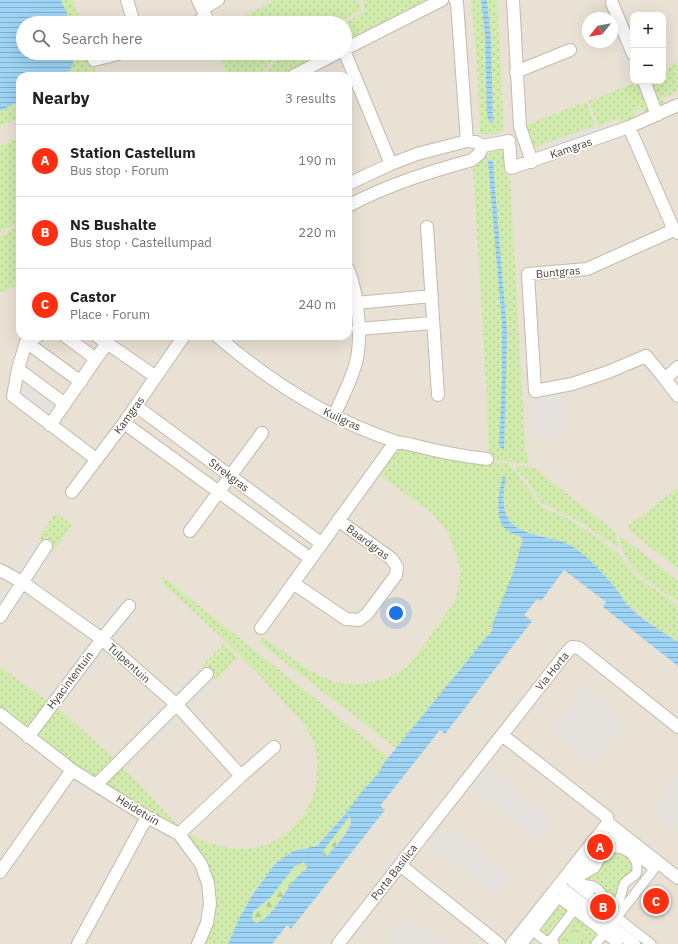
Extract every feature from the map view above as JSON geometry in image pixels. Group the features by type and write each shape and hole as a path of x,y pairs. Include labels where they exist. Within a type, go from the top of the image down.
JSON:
{"street":[{"path":"127,0 132,16"},
{"path":"200,12 218,0"},
{"path":"352,45 442,0"},
{"path":"352,182 417,154 467,141 458,3 455,0"},
{"path":"513,0 520,126 532,162"},
{"path":"612,3 631,48"},
{"path":"516,72 570,50"},
{"path":"301,72 324,60"},
{"path":"348,60 391,164"},
{"path":"645,84 657,115"},
{"name":"Kamgras","path":"467,141 476,142 483,146 509,141 511,168 532,162 629,127 678,105"},
{"path":"629,127 676,232"},
{"path":"352,204 376,191 472,160 479,154 483,146"},
{"path":"427,227 438,395"},
{"name":"Buntgras","path":"665,379 646,356 608,372 572,384 535,391 528,274 587,269 676,232"},
{"path":"334,416 355,365 358,348 355,288 352,279"},
{"path":"356,303 432,296"},
{"path":"358,329 433,323"},
{"path":"30,340 26,342 18,369 13,396 96,459"},
{"path":"70,340 96,359"},
{"path":"50,425 96,359 102,340 156,377"},
{"name":"Kamgras","path":"72,492 124,423 181,340"},
{"name":"Kuilgras","path":"221,340 277,382 312,405 334,416 395,442 460,456 487,459"},
{"path":"26,342 81,382"},
{"path":"678,367 665,379 678,396"},
{"path":"18,369 65,404"},
{"name":"Strekgras","path":"136,406 322,544"},
{"name":"Strekgras","path":"124,423 311,558"},
{"path":"190,531 262,433"},
{"name":"Baardgras","path":"261,628 395,442"},
{"name":"Baardgras","path":"294,583 346,619 359,620 367,614 396,575 397,567 392,559 338,520"},
{"path":"0,617 46,546"},
{"name":"Tulpentuin","path":"0,570 22,582 102,639 177,705 241,776"},
{"name":"Hyacintentuin","path":"28,737 102,639 129,606"},
{"name":"Via Horta","path":"451,800 572,647 579,648 678,727"},
{"path":"96,785 207,674"},
{"name":"Heidetuin","path":"0,715 72,770 148,817 179,834 201,864 208,883 210,904 207,923 198,944"},
{"path":"502,735 608,820 656,866"},
{"path":"179,834 274,747"},
{"path":"0,872 72,770"},
{"name":"Porta Basilica","path":"338,944 451,800"},
{"path":"78,944 148,817"},
{"path":"512,944 559,886 608,820"},
{"path":"618,944 590,890 572,882 601,850 605,839 608,836 612,836 633,853 678,878"},
{"path":"626,898 625,882 634,876 637,870 636,860 633,853"},
{"path":"400,865 499,944"},
{"path":"596,944 610,926 626,898 656,866"},
{"path":"559,886 634,944"},
{"path":"590,890 598,888 605,898 611,902 626,898"},
{"path":"523,944 558,899 563,900 574,910 650,944"},
{"path":"533,931 551,943 574,910"}],"shaded area":[{"path":"0,0 678,0 678,944 0,944"},
{"path":"621,39 630,61 630,73 628,74 618,48 618,40"},
{"path":"596,126 598,133 553,148 551,142"},
{"path":"29,383 56,403 46,417 19,397"},
{"path":"562,393 570,433 535,438 533,399"},
{"path":"34,541 54,554 34,584 15,572"},
{"path":"10,582 29,593 11,622 0,615 0,597"},
{"path":"124,604 138,615 119,639 100,624 114,605 119,609"},
{"path":"89,637 108,651 87,677 70,664"},
{"path":"198,669 213,684 191,708 175,692"},
{"path":"585,687 625,719 594,764 552,730"},
{"path":"160,707 176,722 156,740 141,726"},
{"path":"486,768 554,820 538,841 471,788"},
{"path":"678,771 678,829 653,809"},
{"path":"448,826 512,875 496,897 427,842 438,829 443,833"},
{"path":"405,915 444,944 382,944"}],"green space":[{"path":"61,0 73,0 79,16 68,16"},
{"path":"275,0 358,0 362,9 351,16 244,16"},
{"path":"363,0 433,0 352,42 352,19 365,12"},
{"path":"471,0 481,0 485,35 487,112 488,120 493,120 491,40 487,0 497,0 504,131 492,134 480,134 477,63"},
{"path":"73,60 93,60 95,72 68,72 73,65"},
{"path":"221,60 272,60 262,72 227,72"},
{"path":"277,60 318,60 295,72 266,72"},
{"path":"678,63 678,91 662,99 665,106 660,108 648,84 666,84 666,69"},
{"path":"632,84 640,84 650,110 649,113 644,114 642,108 633,112 636,118 621,124 619,118 603,124 604,126 601,124 598,126 589,101"},
{"path":"586,102 595,126 531,148 524,126"},
{"path":"16,103 16,119 0,127 0,111"},
{"path":"16,138 16,285 0,293 0,237 15,227 13,224 0,233 0,147"},
{"path":"498,149 504,153 506,175 510,178 525,446 529,464 489,459 486,382 473,167 493,151","holes":["490,160 493,164 507,333 504,451 502,381 503,323 488,161"]},
{"path":"410,448 488,462 508,463 530,490 542,508 567,518 601,540 618,554 639,579 678,606 678,642 661,631 625,603 619,593 575,548 544,536 525,533 514,525 509,520 503,504 506,478 502,478 498,511 513,533 523,538 513,573 493,629 396,748 259,642 263,637 310,671 335,682 357,685 389,678 407,667 422,648 455,601 461,571 449,534 432,513 380,475 398,450"},
{"path":"516,466 533,467 615,532 618,546 615,546 584,524 542,503 530,485 516,469"},
{"path":"678,488 678,569 628,528 629,525"},
{"path":"55,513 72,524 55,549 38,539"},
{"path":"619,535 678,581 678,602 647,581 634,569 623,551"},
{"path":"163,577 389,758 348,811 317,846 293,851 275,864 253,894 239,919 228,944 203,944 213,906 183,836 187,831 204,842 241,849 268,844 279,838 298,822 311,801 317,775 318,762 316,749 311,736 298,717 239,654 161,582"},
{"path":"224,644 238,657 216,680 202,666"},
{"path":"0,667 49,702 32,726 22,729 0,709"},
{"path":"55,706 117,761 94,781 34,738"},
{"path":"122,766 178,826 175,829 103,787"},
{"path":"350,816 351,822 341,839 327,856 324,857 322,855 323,851"},
{"path":"626,852 637,866 620,895 612,900 585,883 584,876 605,853"},
{"path":"304,862 307,867 306,870 298,875 293,881 268,916 256,923 251,919 253,913 271,897 294,867"},
{"path":"558,901 571,911 561,925 552,924 552,933 545,939 535,931"},
{"path":"574,913 599,933 591,944 574,944 579,942 582,930 563,927"},
{"path":"556,921 566,928 578,928 581,930 583,934 582,939 574,944 544,944 547,936 552,933 553,923"}],"water":[{"path":"0,0 61,0 68,16 16,16 16,60 73,60 73,65 68,72 16,72 16,103 0,111"},
{"path":"481,0 487,0 491,40 493,123 488,120 487,111 485,35"},
{"path":"488,161 493,161 507,333 504,451 499,446 502,381 502,323"},
{"path":"503,476 506,478 504,505 506,515 509,520 515,526 530,534 558,540 580,552 605,576 620,594 625,603 651,624 678,642 678,666 603,607 606,602 564,570 541,601 537,599 524,615 532,621 445,734 440,730 380,806 385,810 291,929 287,925 272,944 228,944 239,919 253,894 275,864 293,851 317,846 348,811 362,791 378,774 384,763 493,629 492,625 513,573 523,538 507,530 503,526 499,516 498,502","holes":["349,817 351,818 351,823 346,833 327,856 324,857 322,855 323,851","304,862 307,867 306,870 294,880 268,916 256,923 252,919 253,912 271,897 294,867"]}],"place":[{"name":"Station Castellum","path":"600,847"},
{"name":"Castor","path":"656,901"},
{"name":"NS Bushalte","path":"603,907"}]}
